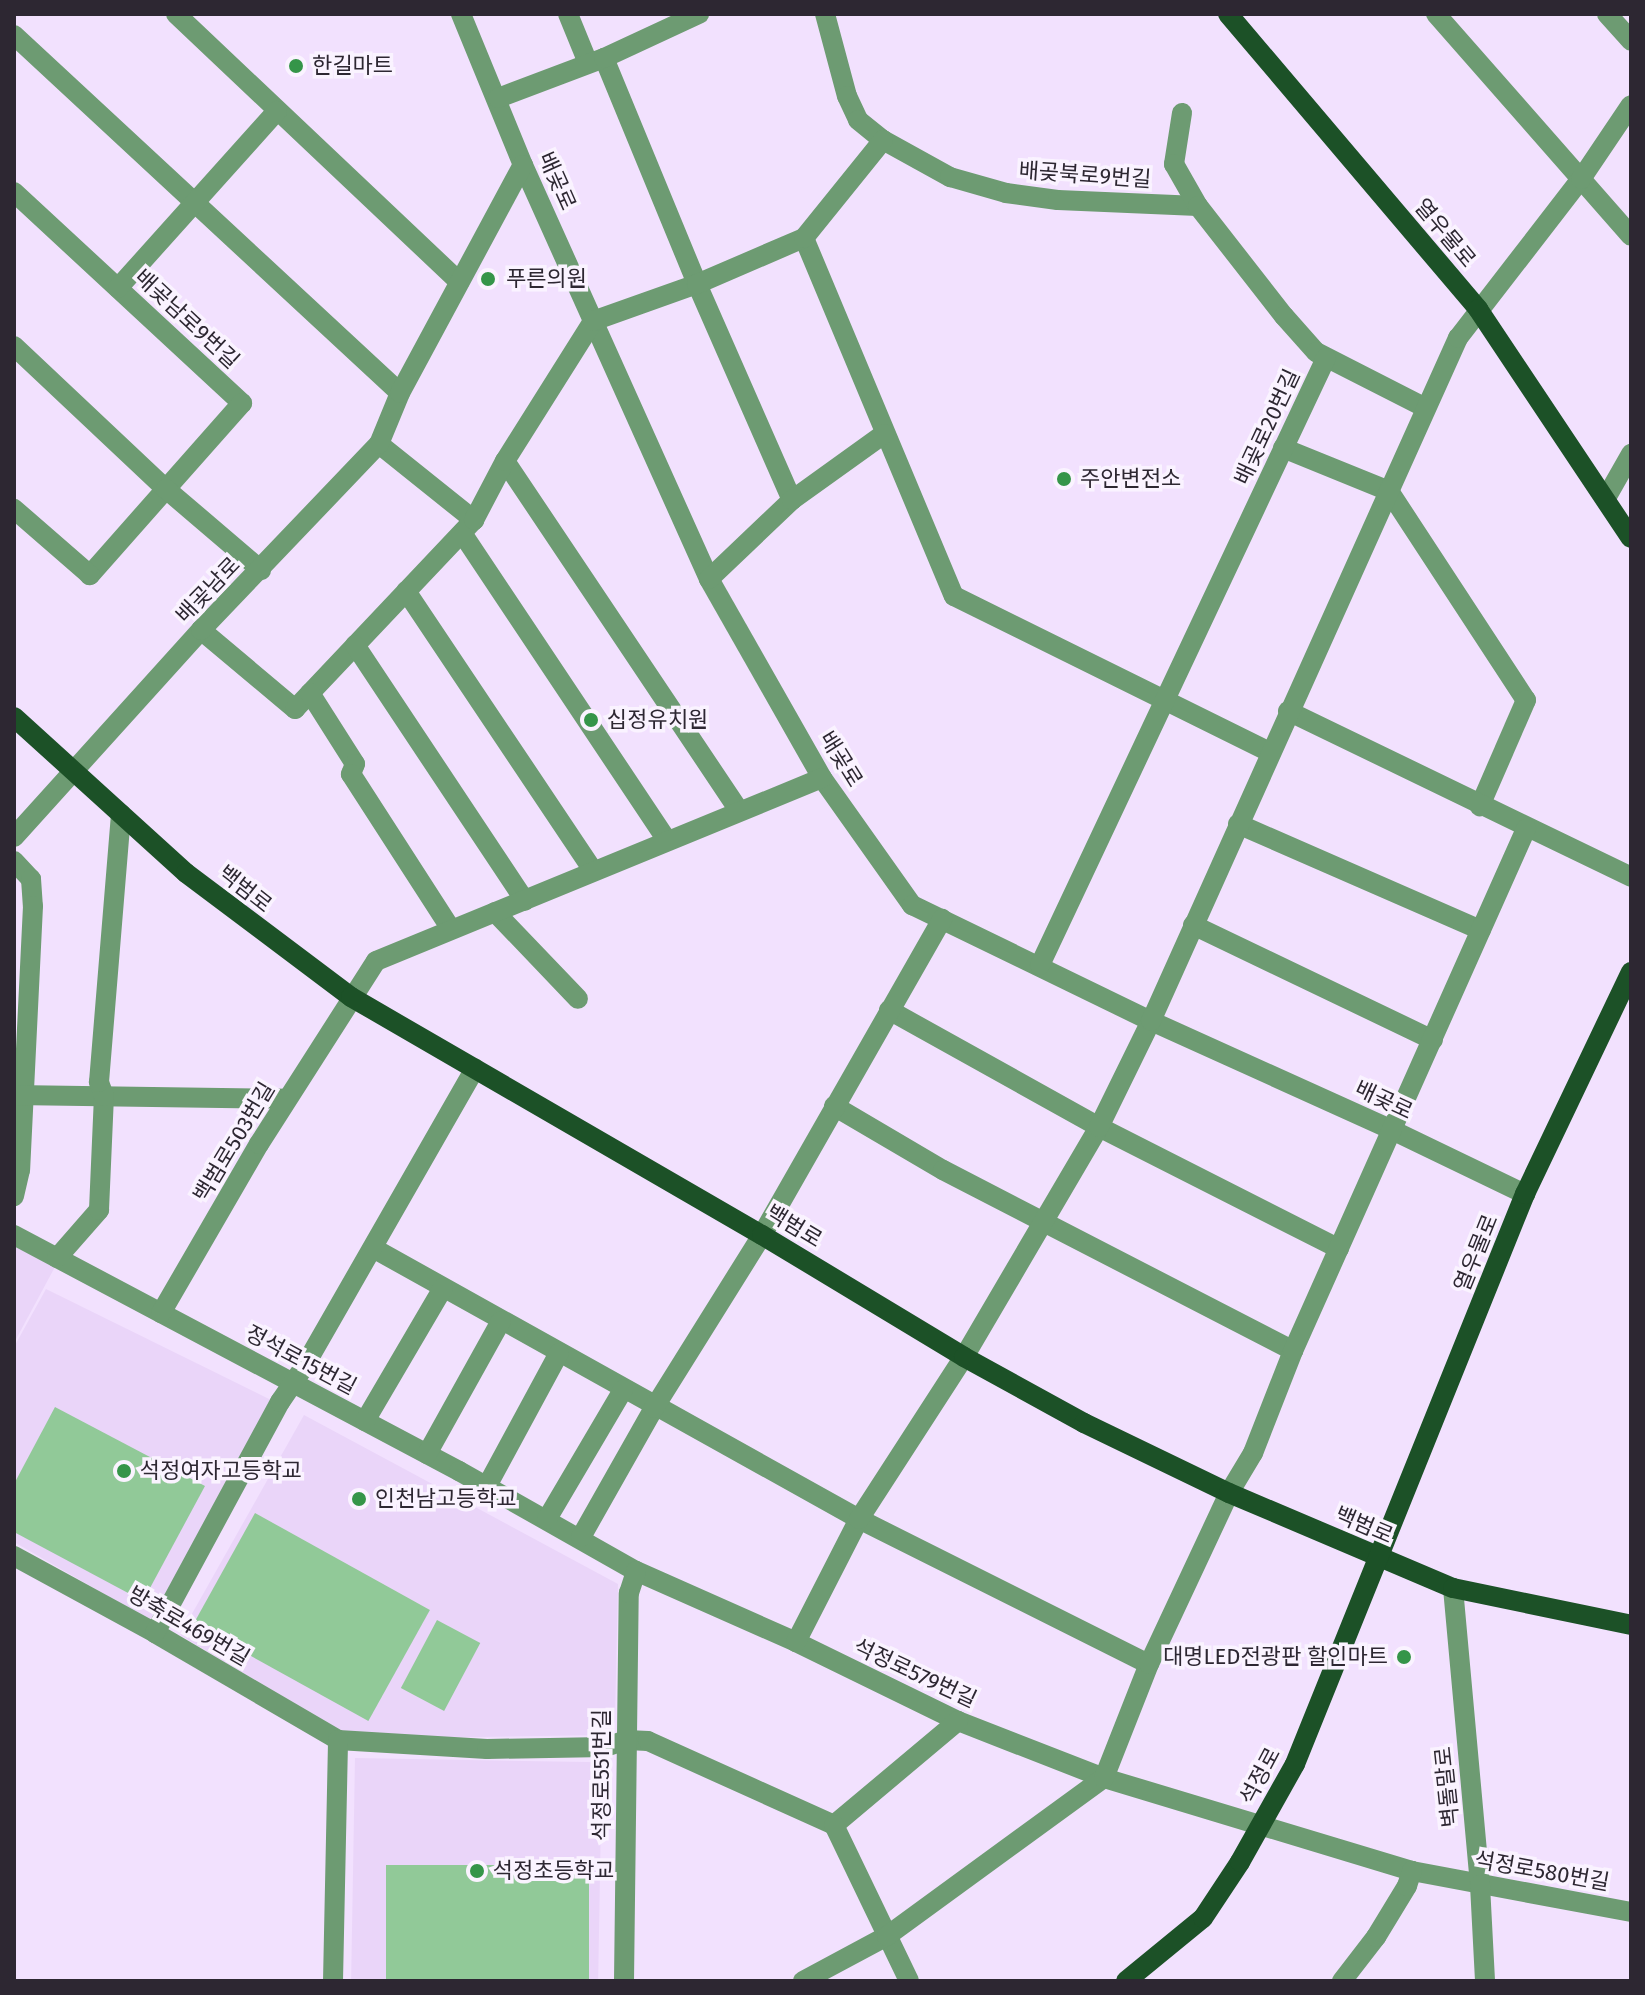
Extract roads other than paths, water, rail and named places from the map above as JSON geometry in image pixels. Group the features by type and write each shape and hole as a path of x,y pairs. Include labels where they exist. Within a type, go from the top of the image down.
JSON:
{"main road":[{"name":"열우물로","path":"1228,14 1478,309 1631,538"},
{"name":"백범로","path":"14,717 186,873 351,997 762,1235 964,1357 1084,1423 1229,1493 1453,1588 1631,1625"},
{"name":"열우물로","path":"1376,1556 1525,1194 1624,1004 1631,972"},
{"name":"석정로","path":"1126,1981 1203,1918 1260,1827 1301,1750 1376,1556"}],"street":[{"path":"176,14 459,282"},
{"name":"배곶로","path":"461,14 523,165 709,579 822,778 912,905 1151,1021 1525,1194"},
{"path":"568,14 596,61 792,500"},
{"path":"498,98 596,61 656,23 699,14"},
{"name":"배곶북로9번길","path":"825,14 847,96 858,120 883,140 950,177 1006,193 1058,200 1198,206"},
{"path":"1607,14 1631,41"},
{"path":"1438,17 1631,236"},
{"path":"14,35 400,393"},
{"path":"796,1642 859,1519 964,1357 1099,1127 1151,1021 1458,338 1581,179 1631,105"},
{"path":"118,288 277,111"},
{"name":"배곶로20번길","path":"1040,965 1326,358 1284,316 1198,206 1174,164 1182,113"},
{"path":"201,630 295,709 468,527 505,461 593,321 697,284 804,238 883,140"},
{"name":"배곶남로","path":"14,837 201,630 379,444 400,393 523,165"},
{"name":"배곶남로9번길","path":"14,192 242,403 166,489"},
{"path":"804,238 954,596 1270,752"},
{"path":"14,346 166,489 261,570"},
{"path":"1326,358 1426,408"},
{"path":"709,579 792,500 884,434"},
{"path":"379,444 468,527 667,840"},
{"path":"1283,448 1389,491 1526,700 1480,806"},
{"path":"1606,498 1631,454"},
{"path":"505,461 739,811"},
{"path":"14,509 90,575 166,489"},
{"path":"406,591 593,870"},
{"path":"355,645 525,901"},
{"path":"310,693 355,764 351,774 451,929"},
{"path":"1288,711 1526,829 1631,877"},
{"name":"백범로503번길","path":"161,1313 287,1099 376,961 822,778"},
{"path":"57,1258 99,1210 104,1096 99,1082 121,814"},
{"path":"1238,824 1481,930"},
{"path":"803,1981 887,1936 1104,1778 1149,1664 1229,1493 1253,1453 1293,1351 1526,829"},
{"path":"14,861 31,879 33,906 19,1095 20,1170 14,1196"},
{"path":"495,912 578,999"},
{"path":"564,1528 654,1408 762,1235 942,919"},
{"path":"1193,925 1433,1040"},
{"path":"889,1010 1099,1127 1339,1249"},
{"path":"155,1633 280,1402 373,1248 475,1069"},
{"path":"19,1095 287,1099"},
{"path":"834,1106 943,1170 1045,1221 1171,1291 1293,1351"},
{"name":"정석로15번길","path":"14,1235 564,1528"},
{"path":"373,1248 762,1467 1149,1664"},
{"path":"365,1421 443,1288"},
{"path":"427,1454 501,1321"},
{"path":"487,1486 559,1353"},
{"path":"564,1528 623,1390"},
{"name":"석정로579번길","path":"564,1528 636,1571 796,1642 958,1721 1104,1778 1260,1827"},
{"name":"방축로469번길","path":"14,1556 155,1633 338,1740"},
{"name":"석정로551번길","path":"624,1981 629,1593 636,1571"},
{"name":"벽돌말로","path":"1453,1588 1480,1885 1485,1981"},
{"path":"834,1825 958,1721"},
{"path":"333,1981 338,1740 487,1749 605,1747 627,1740 648,1741 834,1825 909,1981"},
{"name":"석정로580번길","path":"1260,1827 1412,1871 1631,1912"},
{"path":"1342,1981 1376,1937 1407,1886 1412,1871"}],"place":[{"name":"한길마트","path":"296,66"},
{"name":"푸른의원","path":"488,279"},
{"name":"주안변전소","path":"1064,479"},
{"name":"십정유치원","path":"591,720"},
{"name":"석정여자고등학교","path":"124,1471"},
{"name":"인천남고등학교","path":"359,1499"},
{"name":"대명LED전광판 할인마트","path":"1404,1657"},
{"name":"석정초등학교","path":"477,1871"}]}
